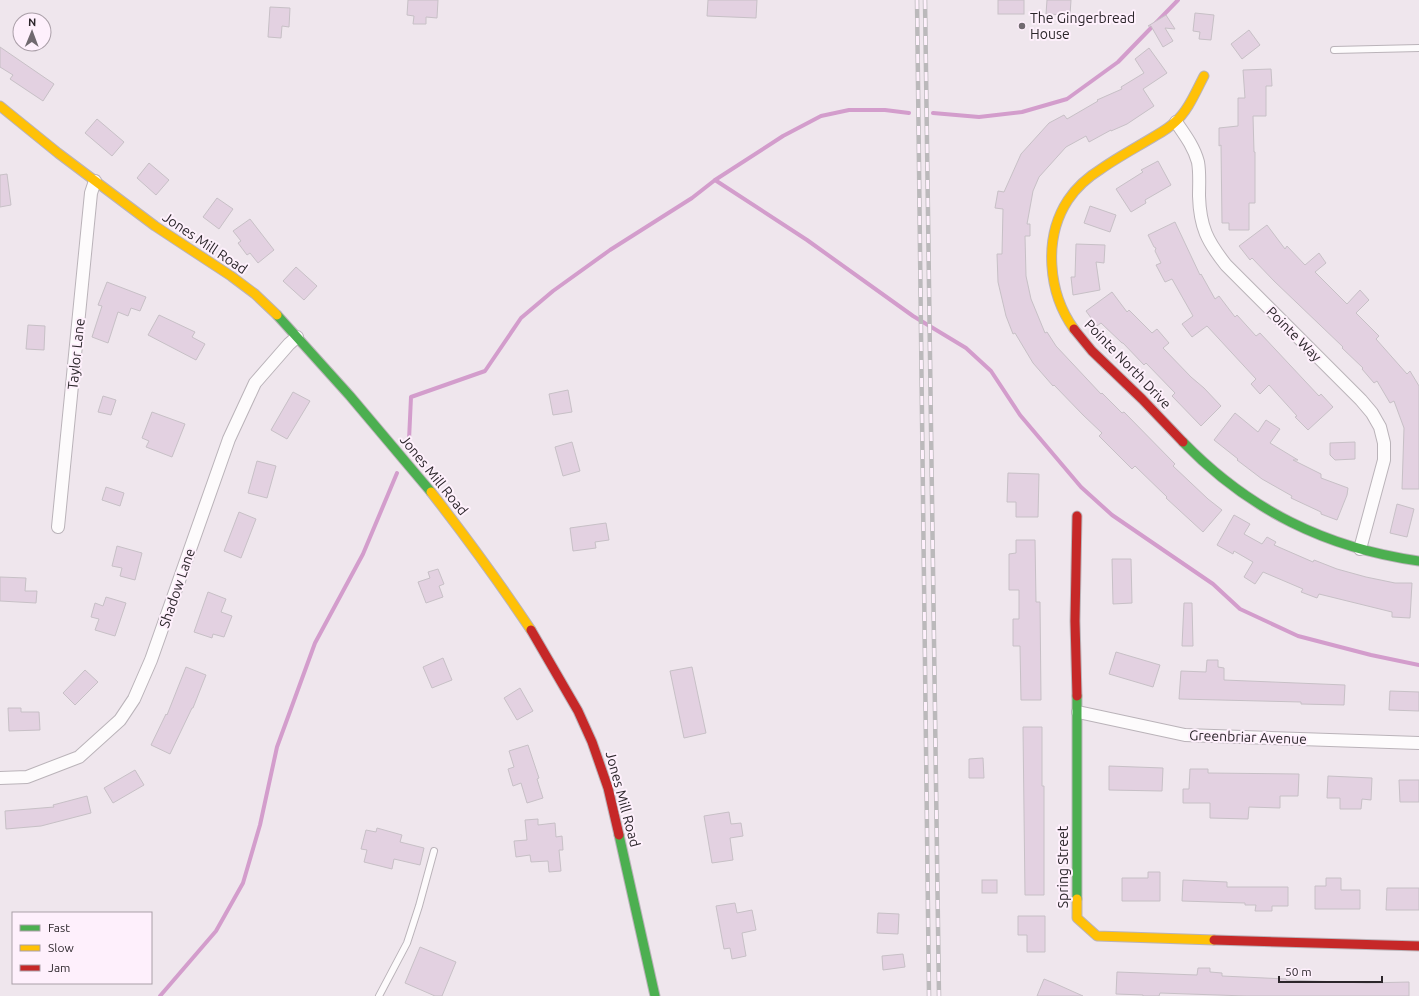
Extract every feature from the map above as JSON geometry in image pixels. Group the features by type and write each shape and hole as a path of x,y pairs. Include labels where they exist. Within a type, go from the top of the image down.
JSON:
{"street":[{"name":"Pointe North Drive","path":"1204,76 1190,102 1176,122 1089,176 1074,192 1062,211 1051,246 1050,266 1056,294 1066,319 1085,343 1202,460 1231,486 1262,507 1288,522 1319,536 1360,550 1385,556 1419,561"},
{"name":"Jones Mill Road","path":"0,106 155,226 231,276 255,294 297,337 394,448 467,538 534,634 578,711 592,742 608,788 655,996"},
{"name":"Pointe Way","path":"1176,122 1192,146 1198,162 1200,210 1203,226 1209,241 1216,252 1226,265 1361,400 1372,413 1380,427 1384,443 1384,460 1360,550"},
{"name":"Taylor Lane","path":"58,527 91,193 95,181"},
{"name":"Shadow Lane","path":"0,778 27,777 80,758 120,720 127,710 134,699 151,660 232,432 255,383 297,337"},
{"name":"Spring Street","path":"1077,516 1075,621 1078,712 1077,918 1097,936 1419,946"},
{"name":"Greenbriar Avenue","path":"1078,712 1185,735 1419,743"}],"lane":[{"path":"1334,50 1419,48"},
{"path":"379,996 407,943 434,851"}],"building":[{"path":"408,0 438,0 437,18 426,17 426,24 413,24 414,16 407,15"},
{"path":"708,0 757,0 756,18 707,16"},
{"path":"998,0 1024,0 1024,14 998,14"},
{"path":"1047,0 1071,0 1070,15 1046,14"},
{"path":"270,7 290,8 289,27 282,26 281,38 268,37"},
{"path":"1195,13 1214,15 1211,40 1199,39 1200,32 1193,31"},
{"path":"1166,15 1175,29 1165,28 1173,41 1163,47 1151,26 1148,26"},
{"path":"1249,30 1260,45 1242,59 1231,44"},
{"path":"0,47 54,84 43,101 10,79 13,75 0,67"},
{"path":"1149,48 1167,73 1143,89 1154,106 1127,124 1111,130 1089,142 1086,136 1066,147 1039,177 1033,191 1027,224 1030,224 1030,236 1025,236 1026,276 1031,299 1045,333 1047,332 1056,346 1101,394 1102,393 1122,413 1124,412 1175,464 1173,466 1222,510 1203,532 1166,498 1167,497 1135,466 1132,469 1099,436 1102,433 1054,385 1053,386 1033,363 1015,333 1013,334 1006,316 998,282 997,254 1002,254 1003,209 995,208 998,191 1004,192 1021,154 1049,123 1064,115 1067,119 1098,101 1097,100 1122,89 1121,87 1144,73 1135,59"},
{"path":"1271,69 1272,86 1266,86 1266,116 1253,116 1255,203 1249,203 1249,230 1229,230 1229,223 1222,223 1221,145 1219,146 1219,128 1238,126 1238,98 1245,98 1243,70"},
{"path":"97,119 124,142 112,156 85,133"},
{"path":"1158,161 1171,185 1145,200 1146,203 1131,212 1116,189 1143,172 1141,170"},
{"path":"149,163 169,180 156,195 137,178"},
{"path":"7,174 11,205 0,207 0,175"},
{"path":"217,198 233,209 219,229 203,217"},
{"path":"1090,206 1116,215 1110,232 1084,223"},
{"path":"250,219 274,250 258,263 250,253 247,255 238,243 241,241 233,231"},
{"path":"1175,222 1200,275 1201,274 1215,299 1219,296 1235,317 1237,315 1256,336 1260,333 1319,396 1321,394 1333,407 1308,430 1295,417 1297,416 1269,385 1260,394 1251,384 1256,379 1207,326 1192,337 1182,324 1193,316 1172,279 1165,282 1156,265 1161,263 1155,251 1156,248 1148,235"},
{"path":"1267,225 1285,249 1287,246 1305,265 1319,253 1326,263 1315,272 1347,304 1360,290 1369,300 1356,313 1379,336 1376,339 1407,374 1410,371 1419,386 1419,489 1402,489 1404,428 1394,401 1390,403 1377,381 1374,383 1362,369 1363,368 1342,348 1343,347 1252,258 1250,260 1239,246"},
{"path":"1076,244 1105,245 1104,263 1096,262 1100,290 1073,295 1071,277 1075,277"},
{"path":"296,267 317,286 304,300 283,281"},
{"path":"107,282 146,297 140,311 131,308 128,316 118,312 108,343 92,337 102,306 98,305"},
{"path":"1112,292 1127,312 1129,310 1152,333 1157,329 1169,343 1163,348 1221,406 1201,426 1172,396 1175,393 1146,363 1144,365 1101,323 1097,326 1086,311"},
{"path":"159,315 195,332 192,337 205,344 196,360 148,335"},
{"path":"28,325 45,326 44,350 26,349"},
{"path":"568,390 572,412 553,415 549,394"},
{"path":"293,392 310,401 287,439 271,430"},
{"path":"103,396 116,400 111,415 98,412"},
{"path":"152,412 185,424 172,457 146,447 149,441 142,438"},
{"path":"1235,413 1258,432 1266,420 1280,429 1270,443 1298,460 1293,460 1321,474 1321,478 1348,488 1347,495 1337,520 1321,514 1321,512 1291,498 1292,496 1262,479 1214,440"},
{"path":"572,442 580,471 563,476 555,447"},
{"path":"1355,442 1355,459 1335,460 1330,455 1330,443"},
{"path":"257,461 276,466 267,498 248,493"},
{"path":"1008,473 1039,474 1038,517 1016,517 1016,502 1007,502"},
{"path":"106,487 124,493 120,506 102,500"},
{"path":"1397,504 1414,509 1407,537 1390,533"},
{"path":"239,512 256,519 241,558 224,551"},
{"path":"1234,515 1250,524 1244,534 1262,544 1267,537 1276,542 1274,545 1313,562 1314,560 1337,569 1366,577 1395,583 1412,583 1410,618 1392,617 1392,612 1319,594 1317,598 1301,592 1303,589 1263,572 1255,584 1244,577 1253,562 1234,551 1233,554 1217,545"},
{"path":"606,523 609,540 595,542 596,548 573,551 570,528"},
{"path":"1016,540 1035,540 1036,602 1040,602 1041,700 1021,700 1020,646 1013,646 1013,619 1019,619 1019,590 1009,590 1009,554 1016,553"},
{"path":"117,546 142,553 135,580 120,576 122,568 112,566"},
{"path":"1112,559 1131,559 1132,603 1113,604"},
{"path":"438,569 444,584 439,586 443,597 426,603 418,582 430,578 428,572"},
{"path":"0,577 26,578 25,591 37,591 36,603 0,601"},
{"path":"208,592 226,599 221,612 232,616 224,637 213,634 212,638 194,632"},
{"path":"106,597 126,603 115,636 95,630 99,619 91,617 95,603 103,606"},
{"path":"1184,603 1192,603 1193,646 1182,646"},
{"path":"1116,652 1160,665 1153,687 1109,674"},
{"path":"443,658 452,680 432,688 423,667"},
{"path":"1207,660 1218,660 1218,667 1224,668 1224,680 1345,685 1344,705 1301,704 1301,702 1179,699 1181,671 1206,672"},
{"path":"186,667 206,675 193,708 170,754 151,745 166,714 167,715"},
{"path":"692,667 706,733 684,738 670,671"},
{"path":"85,670 98,682 75,705 63,693"},
{"path":"520,688 533,711 517,720 504,698"},
{"path":"1390,691 1419,692 1419,711 1389,710"},
{"path":"8,708 21,708 21,712 39,712 40,730 9,731"},
{"path":"1023,727 1042,727 1042,786 1044,786 1044,895 1025,895"},
{"path":"528,745 539,778 537,779 543,798 527,803 521,783 513,786 508,769 514,767 509,751"},
{"path":"983,758 984,778 969,778 969,759"},
{"path":"1109,766 1163,768 1162,791 1109,790"},
{"path":"1190,769 1208,769 1208,773 1299,774 1298,796 1280,796 1280,808 1249,807 1248,819 1210,818 1210,803 1183,803 1183,789 1189,789"},
{"path":"135,770 144,785 113,803 104,788"},
{"path":"1328,776 1372,778 1371,800 1362,799 1361,809 1340,809 1340,798 1327,798"},
{"path":"1399,780 1419,780 1419,802 1400,802"},
{"path":"87,796 91,813 41,826 6,829 5,811 54,807 53,805"},
{"path":"729,812 731,824 741,823 743,836 730,838 733,860 712,863 704,816"},
{"path":"538,819 538,825 555,823 556,837 562,836 563,850 559,850 561,871 549,872 548,861 531,862 530,855 516,857 514,841 527,840 525,820"},
{"path":"377,828 402,835 400,842 424,848 420,865 394,859 392,869 364,862 367,850 361,849 366,830 376,832"},
{"path":"1148,872 1160,872 1160,901 1122,901 1122,878 1148,878"},
{"path":"1326,878 1341,878 1341,890 1360,890 1360,909 1315,909 1315,886 1326,886"},
{"path":"982,880 997,880 997,893 982,893"},
{"path":"1183,880 1227,882 1227,887 1288,887 1288,906 1272,906 1272,911 1255,911 1256,905 1245,905 1245,903 1182,901"},
{"path":"1387,888 1419,888 1419,910 1386,910"},
{"path":"735,903 737,913 752,910 756,930 742,933 746,956 732,959 730,948 724,949 716,906"},
{"path":"878,913 899,914 898,934 877,933"},
{"path":"1018,916 1045,916 1045,952 1027,952 1027,935 1018,935"},
{"path":"420,947 456,962 442,996 435,996 405,983"},
{"path":"903,954 905,967 883,970 882,956"},
{"path":"1198,968 1210,968 1210,972 1222,973 1222,976 1367,983 1409,982 1409,996 1246,996 1160,993 1159,996 1143,996 1116,994 1117,972 1197,975"},
{"path":"1044,979 1054,983 1083,996 1037,996"}],"waterway":[{"path":"933,113 979,117 1022,112 1067,99 1118,62 1178,0"},
{"path":"409,440 411,397 485,371 521,318 553,291 610,250 692,198 715,180 783,136 821,116 849,110 885,110 909,113"},
{"path":"715,180 807,240 913,316 966,348 991,371 1020,415 1081,487 1112,515 1213,584 1240,609 1298,636 1371,655 1419,665"},
{"path":"160,996 216,931 243,883 260,825 277,747 315,643 363,554 397,473"}],"railway":[{"path":"917,0 929,996"},
{"path":"925,0 939,996"}],"traffic: fast":[{"path":"277,315 350,396 431,492"},
{"path":"1183,442 1208,466 1235,487 1262,506 1291,522 1321,536 1352,546 1385,555 1419,561"},
{"path":"1077,696 1077,899"},
{"path":"619,835 655,996"}],"traffic: slow":[{"path":"1074,329 1065,315 1054,282 1052,248 1060,215 1068,200 1087,179 1114,160 1165,130 1175,122 1188,107 1204,76"},
{"path":"0,106 58,153 155,226 231,276 255,294 277,315"},
{"path":"431,492 482,560 531,630"},
{"path":"1077,899 1077,918 1097,936 1214,940"}],"traffic: jam":[{"path":"1074,329 1092,351 1142,399 1183,442"},
{"path":"1077,516 1075,621 1077,696"},
{"path":"531,630 578,711 592,742 608,788 619,835"},
{"path":"1214,940 1419,946"}],"place":[{"name":"The Gingerbread House","path":"1022,26"}]}
